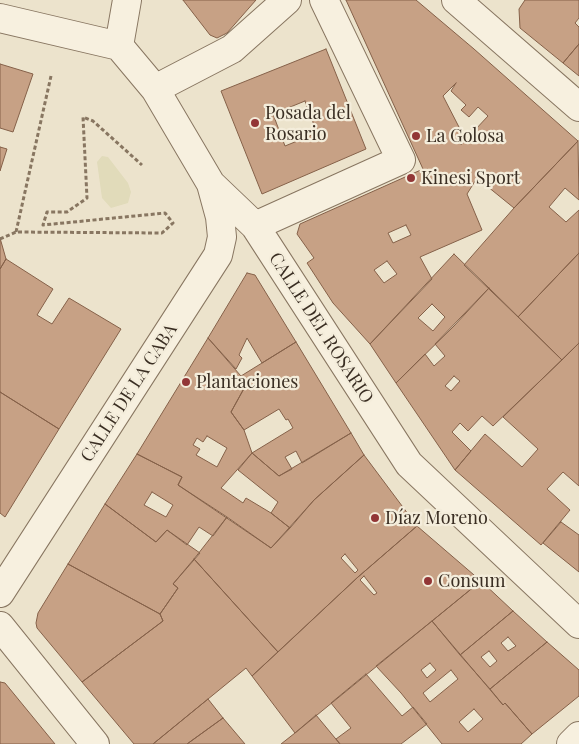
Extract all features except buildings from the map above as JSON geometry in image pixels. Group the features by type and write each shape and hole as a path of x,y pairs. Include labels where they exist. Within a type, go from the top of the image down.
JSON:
{"street":[{"path":"0,18 119,46 127,0"},
{"path":"155,89 232,49 287,0"},
{"path":"255,226 401,160 324,0"},
{"path":"456,0 579,107"},
{"name":"CALLE DEL ROSARIO","path":"119,46 155,89 211,184 255,226 409,464 579,624"},
{"name":"CALLE DE LA CABA","path":"0,593 218,255 222,236 220,217 211,184"},
{"path":"0,626 96,744"},
{"path":"571,744 579,736"}],"path":[{"path":"16,232 51,76"},
{"path":"0,239 16,232 162,233 172,223 165,213 43,225 48,212 67,212 87,198 83,117 93,121 142,165"}],"shaded area":[{"path":"102,156 108,157 128,183 131,192 128,203 111,208 102,198 97,162"}],"place":[{"name":"Posada del Rosario","path":"255,123"},
{"name":"La Golosa","path":"416,136"},
{"name":"Kinesi Sport","path":"411,178"},
{"name":"Plantaciones","path":"186,382"},
{"name":"Díaz Moreno","path":"375,518"},
{"name":"Consum","path":"428,581"}]}
